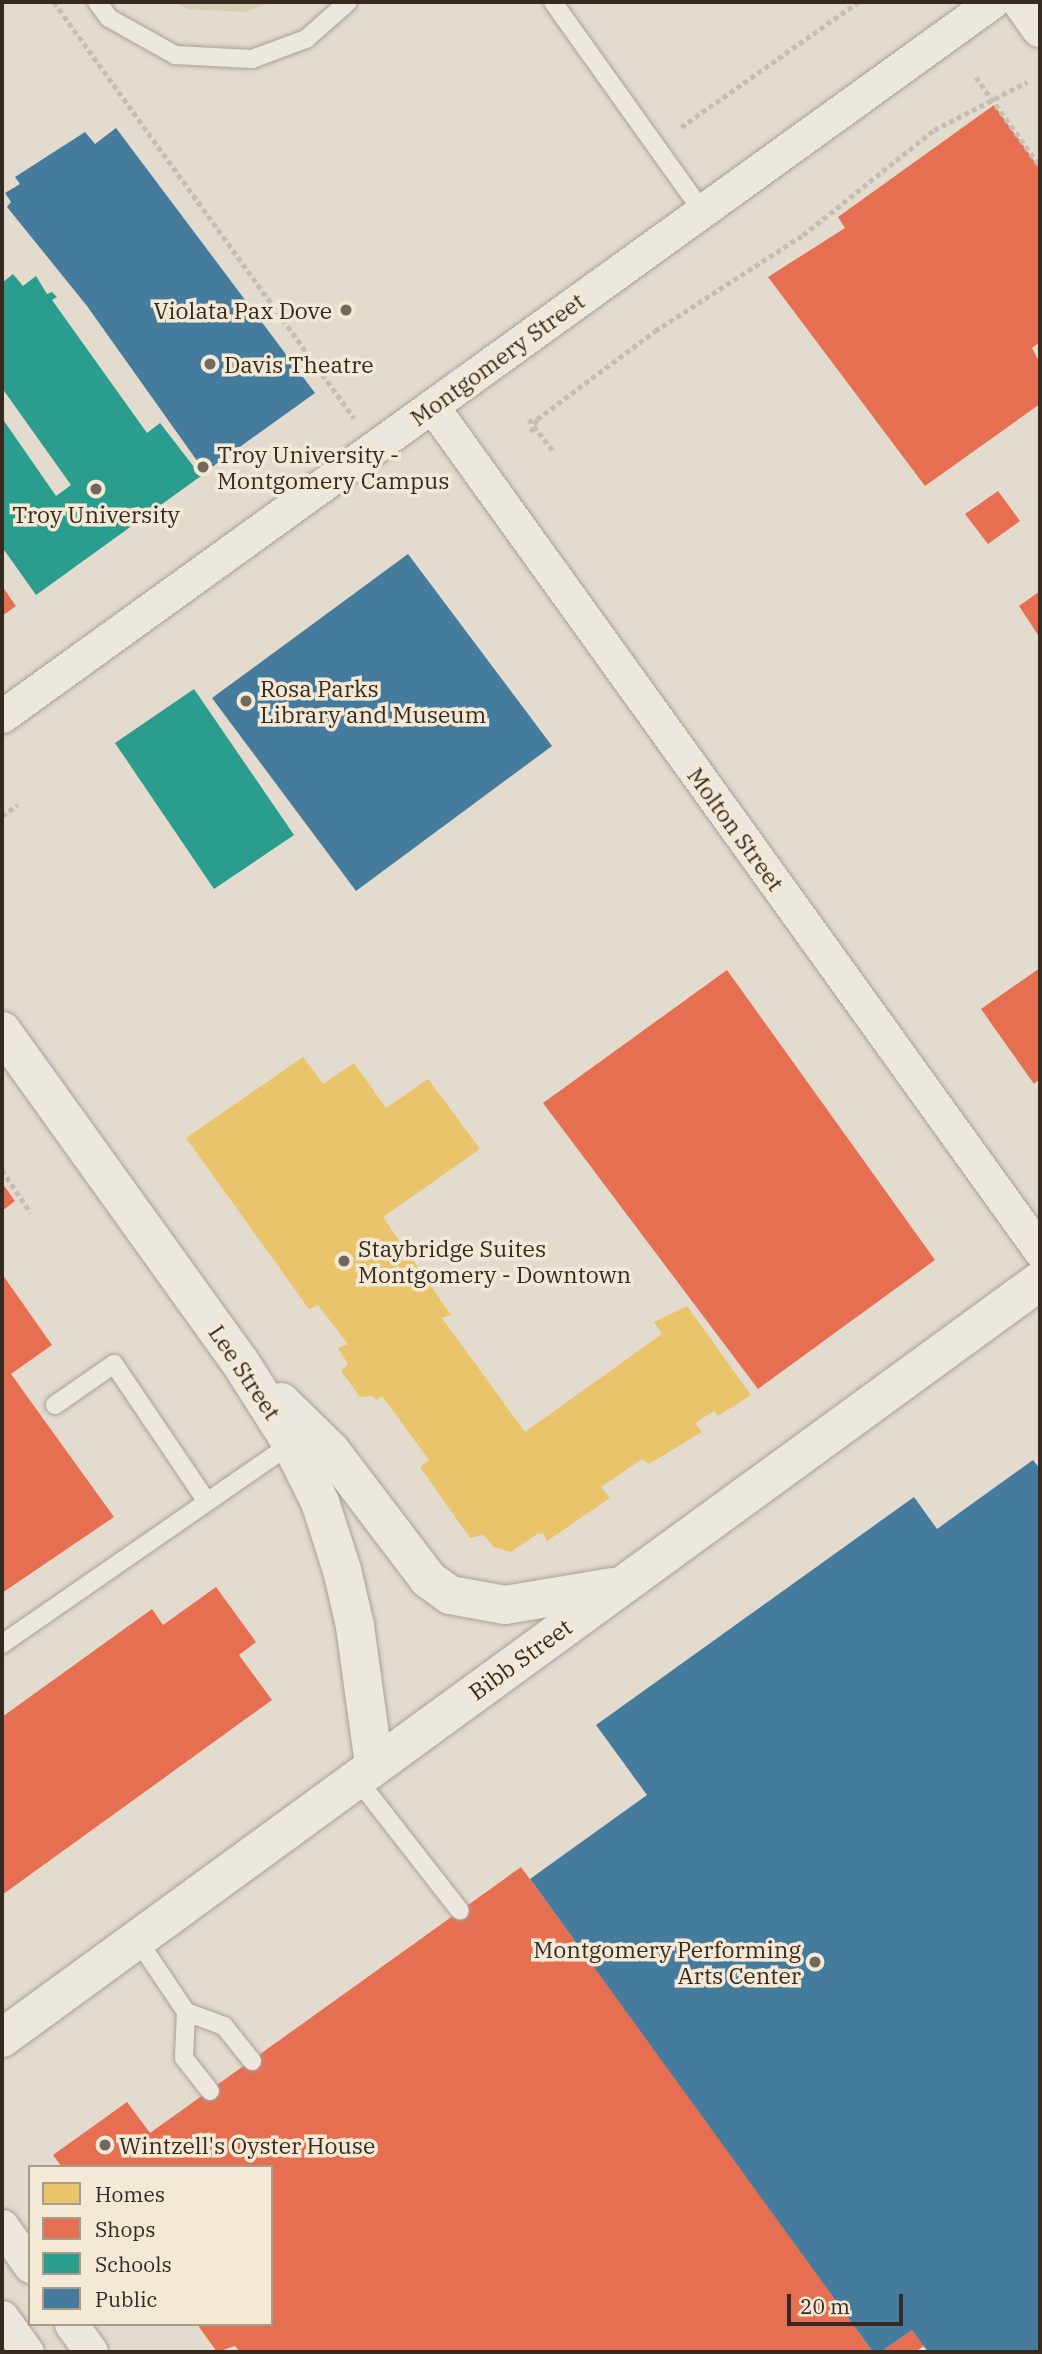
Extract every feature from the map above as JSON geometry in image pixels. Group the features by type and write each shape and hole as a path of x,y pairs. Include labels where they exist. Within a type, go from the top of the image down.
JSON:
{"main road":[{"path":"1022,2 1040,28"},
{"name":"Lee Street","path":"2,1031 240,1362 301,1437 342,1570 355,1626 365,1772"},
{"name":"Bibb Street","path":"2,2038 1040,1281"},
{"path":"301,1437 331,1451 414,1563 450,1595 505,1605 620,1586"}],"street":[{"name":"Montgomery Street","path":"2,716 992,2"},
{"name":"Molton Street","path":"432,406 1040,1251"},
{"path":"2,2226 28,2263"},
{"path":"2,2317 27,2352"},
{"path":"72,2326 91,2352"}],"lane":[{"path":"97,2 109,18 175,55 252,59 306,39 348,2"},
{"path":"553,2 702,211"},
{"path":"55,1405 114,1364 207,1502"},
{"path":"2,1644 301,1437"},
{"path":"365,1772 460,1911"},
{"path":"137,1939 186,2012 224,2026 252,2061"},
{"path":"186,2012 184,2058 210,2091"}],"path":[{"path":"54,2 375,447"},
{"path":"681,127 858,2"},
{"path":"976,77 1040,166"},
{"path":"531,432 534,425 655,331 803,235 934,130 1027,82"},
{"path":"529,419 553,451"},
{"path":"2,816 18,805"},
{"path":"2,1170 31,1213"}],"green space":[{"path":"175,2 272,2 245,12 188,9"}],"building: Homes":[{"name":"Staybridge Suites Montgomery - Downtown","path":"303,1057 323,1084 354,1063 386,1108 428,1079 480,1149 383,1217 451,1315 442,1318 525,1432 662,1334 654,1322 687,1306 751,1395 718,1416 714,1411 695,1423 702,1432 649,1464 642,1459 601,1487 610,1498 547,1541 543,1533 537,1534 511,1552 494,1547 483,1535 470,1538 420,1467 429,1460 382,1396 377,1400 372,1396 360,1397 341,1371 348,1364 338,1348 348,1344 318,1305 309,1309 186,1138"}],"building: Shops":[{"path":"994,105 1040,169 1040,342 1032,348 1040,363 1040,404 925,486 768,277 845,228 838,217"},
{"path":"998,491 1020,521 988,544 965,514"},
{"path":"2,586 16,606 2,616"},
{"path":"1040,591 1040,638 1019,606"},
{"path":"1040,968 1040,1079 1034,1084 981,1009"},
{"path":"727,970 935,1260 758,1389 543,1103"},
{"path":"2,1183 15,1201 2,1211"},
{"path":"2,1274 52,1345 11,1374 114,1517 2,1593"},
{"path":"216,1587 256,1642 239,1655 272,1700 2,1895 2,1717 152,1609 163,1625"},
{"path":"521,1867 873,2352 240,2352 235,2346 217,2352 198,2326 273,2326 273,2165 60,2165 53,2155 127,2102 150,2133"},
{"path":"912,2330 924,2346 915,2352 881,2352"}],"building: Schools":[{"path":"13,274 23,286 36,276 47,294 52,292 57,297 52,300 147,433 160,423 201,476 36,595 2,547 2,418 56,496 71,485 2,388 2,283"},
{"path":"194,689 294,835 214,889 115,743"}],"building: Public":[{"name":"Davis Theatre","path":"116,128 315,393 205,472 87,306 7,207 11,202 5,193 20,184 15,177 85,132 95,144"},
{"path":"408,554 552,746 356,891 212,698"},
{"name":"Montgomery Performing Arts Center","path":"1033,1460 1040,1469 1040,2352 928,2352 912,2330 881,2352 873,2352 530,1879 647,1795 596,1725 914,1497 937,1529"}],"place":[{"name":"Violata Pax Dove","path":"346,310"},
{"name":"Davis Theatre","path":"210,364"},
{"name":"Troy University - Montgomery Campus","path":"203,467"},
{"name":"Troy University","path":"96,489"},
{"name":"Rosa Parks Library and Museum","path":"246,701"},
{"name":"Staybridge Suites Montgomery - Downtown","path":"344,1261"},
{"name":"Montgomery Performing Arts Center","path":"815,1962"},
{"name":"Wintzell's Oyster House","path":"105,2145"}]}
